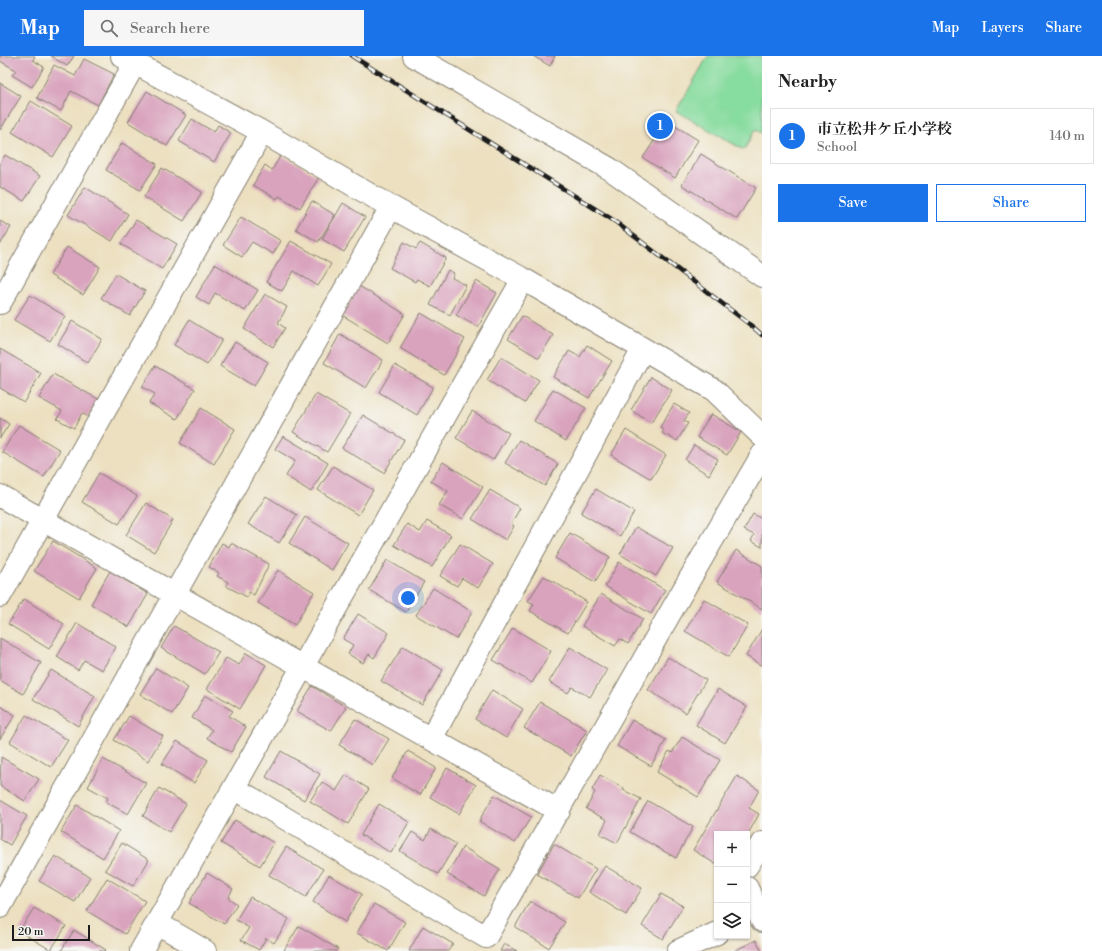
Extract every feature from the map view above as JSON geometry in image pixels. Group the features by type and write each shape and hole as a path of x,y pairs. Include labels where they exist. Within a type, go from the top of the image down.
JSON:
{"street":[{"path":"414,56 610,169 762,276"},
{"path":"0,302 129,59 262,132 391,207 524,279 714,390 762,436"},
{"path":"0,596 262,132"},
{"path":"0,907 391,207"},
{"path":"141,951 524,279"},
{"path":"431,739 643,349"},
{"path":"234,788 486,938 685,587 762,455"},
{"path":"0,496 559,811"},
{"path":"750,861 762,843"},
{"path":"750,897 757,917"},
{"path":"157,923 205,951"},
{"path":"678,951 714,934"}],"green space":[{"path":"708,56 762,56 762,133 755,130 744,150 676,111"}],"building":[{"path":"0,56 35,56 33,60 44,67 32,87 12,75 16,70 0,61"},
{"path":"51,56 74,56 67,66"},
{"path":"533,56 555,56 550,66"},
{"path":"84,59 114,74 98,105 71,91 61,111 37,98 54,65 75,76"},
{"path":"0,83 21,96 0,130"},
{"path":"147,91 186,115 167,146 128,122"},
{"path":"31,101 72,126 53,157 12,132"},
{"path":"192,119 214,132 218,125 231,133 214,162 179,141"},
{"path":"667,121 698,140 675,178 643,158"},
{"path":"122,143 157,164 140,190 106,170"},
{"path":"701,154 756,188 737,219 682,185"},
{"path":"5,155 40,176 24,201 0,187 0,164"},
{"path":"281,155 319,177 300,208 279,196 277,199 253,185 265,165 272,170"},
{"path":"162,168 202,192 184,221 144,197"},
{"path":"85,187 128,214 112,241 68,215"},
{"path":"312,201 335,215 318,242 296,229"},
{"path":"343,203 365,217 344,252 322,239"},
{"path":"241,217 281,241 273,254 252,242 242,257 223,245"},
{"path":"136,220 177,244 162,269 121,244"},
{"path":"0,221 11,227 0,245"},
{"path":"291,241 331,264 318,286 294,271 282,291 266,282"},
{"path":"404,242 416,249 420,243 446,258 430,286 417,279 415,282 390,268"},
{"path":"67,247 100,267 83,295 50,275"},
{"path":"215,264 258,290 245,311 215,293 209,305 196,297"},
{"path":"448,270 454,273 452,278 466,285 450,315 430,305"},
{"path":"116,274 145,291 130,316 101,298"},
{"path":"476,281 497,293 478,327 456,315"},
{"path":"359,286 405,314 388,343 342,315"},
{"path":"265,294 287,307 278,323 285,328 273,347 244,329"},
{"path":"30,295 65,316 50,341 14,320"},
{"path":"421,313 465,339 444,375 400,348"},
{"path":"522,316 553,335 539,358 508,339"},
{"path":"189,320 222,340 207,365 174,345"},
{"path":"72,321 102,339 88,363 58,344"},
{"path":"340,334 383,360 366,388 324,363"},
{"path":"235,342 268,362 254,386 220,366"},
{"path":"587,345 612,361 589,398 553,377 569,351 580,357"},
{"path":"0,349 41,373 24,402 0,388"},
{"path":"501,357 539,380 525,403 487,380"},
{"path":"395,365 433,387 417,415 379,392"},
{"path":"155,366 195,389 177,419 149,403 155,394 142,387"},
{"path":"53,374 98,399 88,417 82,413 74,428 57,419 62,411 39,398"},
{"path":"651,377 672,390 651,423 631,410"},
{"path":"553,389 586,408 566,441 534,421"},
{"path":"316,394 350,414 327,452 293,432"},
{"path":"674,404 689,413 684,421 688,423 677,441 662,433 664,430 660,427"},
{"path":"201,408 235,429 214,464 180,443"},
{"path":"472,411 509,433 493,460 456,438"},
{"path":"711,414 741,432 727,455 697,437"},
{"path":"363,415 404,440 384,473 342,448"},
{"path":"0,418 9,424 0,438"},
{"path":"19,425 60,450 44,477 2,452"},
{"path":"626,430 666,455 651,479 611,455"},
{"path":"283,436 328,463 311,492 286,476 295,461 275,449"},
{"path":"519,440 558,464 545,486 505,463"},
{"path":"694,445 718,459 709,475 685,460"},
{"path":"443,462 483,487 463,519 439,505 448,491 431,481"},
{"path":"333,466 373,490 358,515 318,490"},
{"path":"99,473 137,496 119,524 82,502"},
{"path":"596,489 634,512 620,536 581,513"},
{"path":"490,490 520,508 511,524 514,526 506,540 472,519"},
{"path":"266,496 297,515 279,543 248,524"},
{"path":"146,503 173,520 154,552 126,535"},
{"path":"753,514 762,519 762,547 751,541 754,535 744,530"},
{"path":"305,517 348,543 332,570 289,543"},
{"path":"427,521 451,535 432,567 394,545 407,524 420,532"},
{"path":"636,527 673,548 656,576 620,554"},
{"path":"570,533 610,557 595,582 555,558"},
{"path":"53,541 97,568 79,598 34,571"},
{"path":"222,543 229,547 231,543 269,564 254,595 249,592 247,597 226,586 228,582 217,576 219,573 209,567"},
{"path":"460,544 493,564 478,588 462,578 457,586 440,576"},
{"path":"736,550 762,566 762,609 717,582"},
{"path":"387,560 424,582 406,612 369,590"},
{"path":"619,562 665,590 651,614 605,586"},
{"path":"278,570 314,592 295,625 258,603"},
{"path":"110,571 148,594 129,627 91,604"},
{"path":"544,576 587,602 568,633 530,611 534,604 528,601"},
{"path":"433,588 472,612 456,639 416,615"},
{"path":"601,594 643,619 628,644 620,639 615,646 582,626"},
{"path":"24,599 64,624 49,649 8,624"},
{"path":"704,599 748,625 729,657 685,631"},
{"path":"358,614 389,633 374,658 369,654 363,663 348,654 353,645 343,639"},
{"path":"77,623 116,647 102,670 84,660 78,670 57,657"},
{"path":"174,626 219,652 205,674 161,648"},
{"path":"513,628 551,651 532,683 493,660"},
{"path":"762,629 762,666 746,656"},
{"path":"0,638 41,663 23,694 0,680"},
{"path":"403,646 443,670 422,705 381,681"},
{"path":"570,647 607,670 590,697 572,687 568,693 549,682"},
{"path":"246,653 266,665 240,709 207,689 226,658 239,665"},
{"path":"668,657 706,680 686,713 648,690"},
{"path":"156,668 188,688 172,714 140,694"},
{"path":"51,670 95,696 78,726 33,699"},
{"path":"312,686 346,707 331,731 297,711"},
{"path":"718,689 747,707 725,743 696,725"},
{"path":"492,690 523,709 506,738 475,719"},
{"path":"205,695 233,711 229,716 246,727 231,752 207,738 212,730 192,718"},
{"path":"540,702 587,730 571,756 524,728"},
{"path":"0,706 15,715 0,739"},
{"path":"26,715 68,740 51,767 10,742"},
{"path":"129,716 163,736 148,761 114,740"},
{"path":"355,719 389,739 373,765 339,745"},
{"path":"632,720 666,740 651,766 617,746"},
{"path":"682,737 720,760 698,797 657,772 669,751 672,753"},
{"path":"177,741 208,760 194,783 162,764"},
{"path":"281,751 320,774 304,800 266,777"},
{"path":"408,751 436,768 420,795 392,778"},
{"path":"1,757 39,779 25,801 0,786"},
{"path":"103,759 146,783 128,814 106,802 108,798 88,787"},
{"path":"447,768 476,785 459,814 430,797"},
{"path":"346,775 369,789 348,824 310,801 322,782 336,791"},
{"path":"600,775 624,788 623,790 641,799 617,843 600,834 607,820 586,809 595,792 592,790"},
{"path":"737,776 759,790 749,808 759,814 750,831 714,831 714,863 693,850"},
{"path":"159,788 186,804 169,832 143,816"},
{"path":"494,795 531,817 515,843 479,821"},
{"path":"0,800 27,816 10,845 0,839"},
{"path":"648,801 693,827 676,858 630,832"},
{"path":"379,804 409,822 391,853 361,835"},
{"path":"77,805 119,831 103,858 61,832"},
{"path":"235,820 274,843 260,866 221,843"},
{"path":"431,829 456,844 438,874 400,851 412,832 425,840"},
{"path":"122,843 149,860 133,886 105,870"},
{"path":"554,844 596,869 578,898 537,874"},
{"path":"286,847 323,869 306,897 269,875"},
{"path":"463,847 500,869 484,896 447,874"},
{"path":"55,856 90,877 75,902 39,881"},
{"path":"605,866 642,888 626,915 589,892"},
{"path":"207,873 233,889 228,898 237,904 224,924 189,903"},
{"path":"329,875 362,894 345,922 313,902"},
{"path":"107,878 145,901 125,934 87,911"},
{"path":"661,894 683,906 663,939 642,926"},
{"path":"250,897 289,919 274,943 266,938 259,950 241,940 249,928 236,920"},
{"path":"530,901 565,922 549,948 515,927"},
{"path":"374,904 405,922 388,951 357,933"},
{"path":"34,908 66,926 51,950 19,931"},
{"path":"299,926 338,949 336,951 284,950"},
{"path":"423,926 453,944 448,951 409,951"},
{"path":"74,930 106,950 61,951"},
{"path":"756,940 762,951 734,951"},
{"path":"504,944 517,951 500,951"}],"railway":[{"path":"352,56 613,220 762,335"}],"place":[{"name":"市立松井ケ丘小学校","path":"660,126"}]}
